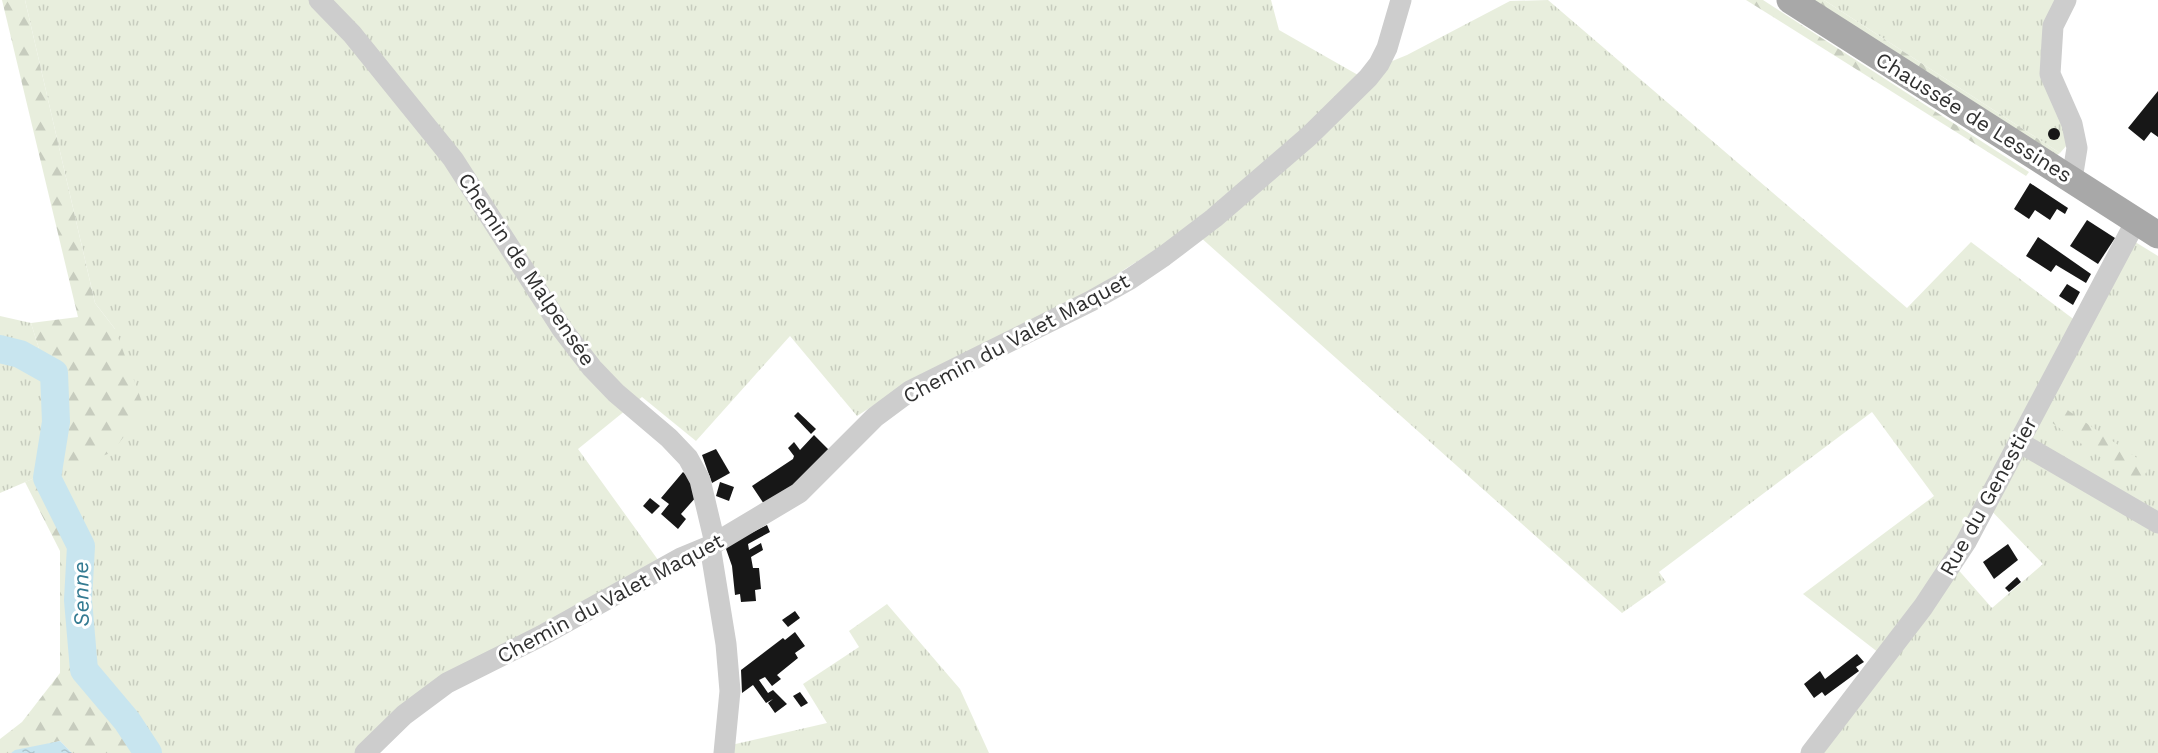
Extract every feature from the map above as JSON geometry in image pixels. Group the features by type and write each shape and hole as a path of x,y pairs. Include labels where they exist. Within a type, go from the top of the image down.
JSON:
{"main road":[{"name":"Chaussée de Lessines","path":"1790,0 2147,227"}],"street":[{"name":"Chemin de Malpensée","path":"319,0 352,34 453,159 562,329 592,368 616,393 669,438 688,458 700,480 712,544 726,644 730,691 724,753"},
{"name":"Chemin du Valet Maquet","path":"365,753 404,715 447,683 551,630 681,558 712,544 799,493 875,417 910,391 1130,279 1214,218 1309,136 1368,78 1380,64 1387,48 1401,0"},
{"path":"2066,0 2054,26 2050,74 2072,124 2077,148 2072,179"},
{"name":"Rue du Genestier","path":"1811,753 1876,670 1966,542 2019,442 2147,227"},
{"path":"2019,442 2158,523"}],"green space":[{"path":"2,0 25,0 95,303 115,329 145,410 111,453 37,477 50,423 48,378 31,323 78,317"},
{"path":"25,0 1271,0 1279,30 1358,75 1407,55 1510,1 1548,0 1907,308 1971,242 2076,321 2119,232 2158,256 2158,753 1801,753 1879,653 1803,594 1934,496 1872,412 1659,572 1666,582 1622,613 1190,228 1084,295 885,398 857,416 790,336 696,441 642,397 578,449 666,571 431,698 369,753 143,753 124,724 82,674 73,602 75,547 37,477 0,493 0,316 31,323 48,378 50,423 37,476 115,329 95,303","holes":["1981,500 2043,564 1992,608 1947,557"]},
{"path":"1746,0 1763,0 2029,172 2026,176"},
{"path":"1805,0 1824,0 2060,153 2053,158"},
{"path":"1824,0 2060,0 2048,24 2066,125 2067,145 2060,153"},
{"path":"2040,391 2150,467 2138,484 2030,407"},
{"path":"37,477 75,547 73,602 82,674 124,724 143,753 72,753 60,741 11,753 0,753 0,739 22,722 60,673 60,551 25,482"},
{"path":"887,604 960,689 989,753 725,753 718,748 827,723 803,684 859,647 849,631"}],"water":[{"path":"60,741 72,753 11,753 15,750"}],"building":[{"path":"2158,91 2158,137 2151,132 2144,141 2128,128"},
{"path":"2054,128 2060,134 2054,140 2048,134"},
{"path":"2030,183 2068,208 2065,214 2057,209 2050,220 2035,210 2029,219 2014,209"},
{"path":"2087,220 2115,238 2098,264 2070,246"},
{"path":"2038,237 2091,274 2086,283 2056,265 2051,272 2026,256"},
{"path":"2067,284 2080,292 2073,305 2059,296"},
{"path":"798,412 816,429 811,434 794,416"},
{"path":"814,435 829,450 798,485 766,507 752,486 793,459 794,456 788,448 794,442 800,450"},
{"path":"716,449 730,473 712,483 702,455"},
{"path":"683,472 695,483 697,496 681,514 686,519 678,529 661,514 669,504 661,498"},
{"path":"720,482 734,487 729,501 716,496"},
{"path":"650,498 660,506 652,514 643,506"},
{"path":"767,525 770,532 748,544 749,550 761,543 763,550 751,557 753,568 759,568 761,589 755,590 756,601 741,602 740,594 735,595 732,566 726,549 729,544"},
{"path":"2008,544 2018,560 1994,579 1983,562"},
{"path":"2017,577 2021,582 2009,592 2005,588"},
{"path":"795,611 800,618 788,627 782,620"},
{"path":"795,632 805,646 795,653 798,658 777,675 781,679 772,686 765,677 759,680 768,693 773,690 787,704 775,713 768,703 773,699 766,703 753,685 742,693 741,670 783,638 785,640"},
{"path":"1857,654 1864,662 1856,667 1859,671 1825,696 1822,692 1814,698 1804,684 1820,671 1825,679"},
{"path":"800,692 808,703 801,707 793,696"}],"waterway":[{"name":"Senne","path":"0,349 20,354 54,373 56,422 47,478 81,546 78,600 84,670 127,721 148,753"}]}
